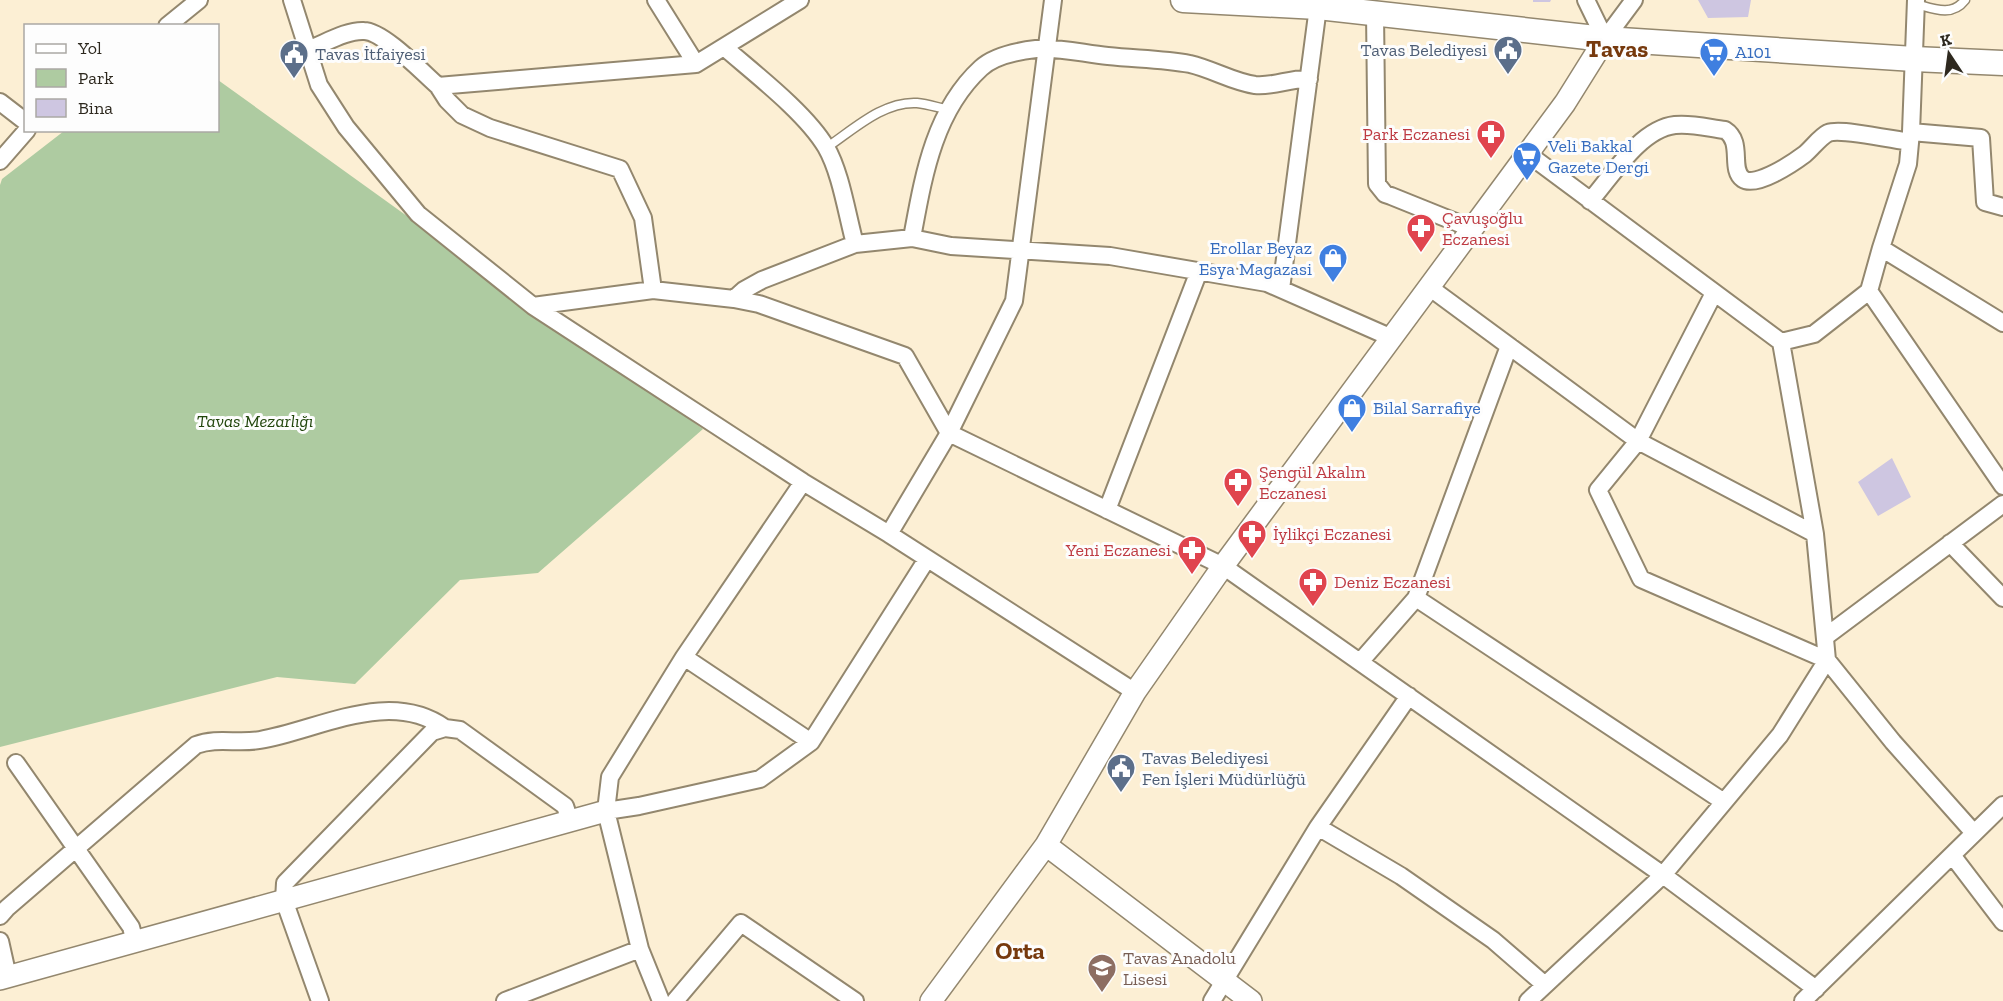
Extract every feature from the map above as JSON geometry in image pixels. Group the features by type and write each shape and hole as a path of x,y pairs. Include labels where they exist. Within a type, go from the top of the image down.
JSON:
{"main road":[{"path":"1184,0 1281,3 1605,39 2003,63"}],"street":[{"path":"169,24 199,0"},
{"path":"292,0 319,85 346,127 418,214 533,306 803,482 889,534 1135,692"},
{"path":"656,0 696,64"},
{"path":"438,86 696,64 800,0"},
{"path":"889,534 949,433 1014,301 1053,0"},
{"path":"1586,0 1605,39"},
{"path":"931,1001 1046,845 1135,692 1223,566 1528,154 1634,0"},
{"path":"1781,342 1814,334 1869,291 1908,164 1916,2"},
{"path":"1281,289 1318,7"},
{"path":"1375,14 1377,184 1385,194 1473,229"},
{"path":"308,50 352,33 365,31 377,34 438,86 447,100 462,115 490,129 620,169 643,218 653,290"},
{"path":"724,47 810,126 826,148 855,244"},
{"path":"912,238 924,173 935,140 958,95 981,67 1013,54 1047,48 1179,62 1259,86 1298,78 1309,79"},
{"path":"0,102 24,120"},
{"path":"1590,201 1645,138 1668,126 1686,125 1729,132 1735,143 1738,172 1740,177 1749,182 1755,182 1781,170 1804,155 1829,133 1981,138 1985,202 2003,207"},
{"path":"0,161 25,132"},
{"path":"1528,154 1781,342 1815,534 1827,660 1780,735 1663,875 1528,1001"},
{"path":"734,299 744,290 762,280 855,244 912,238 951,246 1110,256 1267,283 1392,338"},
{"path":"1881,248 2003,323"},
{"path":"1107,510 1199,271"},
{"path":"1429,287 1638,441 1815,534"},
{"path":"533,306 653,290 734,299 759,304 905,356 949,433 1223,566 1663,875 1816,989"},
{"path":"1869,291 2003,486"},
{"path":"1714,293 1638,441 1598,490 1641,579 1827,660 1893,742 1974,833"},
{"path":"1360,662 1416,598 1509,346"},
{"path":"661,1001 640,949 606,811 610,777 684,657 803,482"},
{"path":"1825,637 2003,504"},
{"path":"1950,543 2003,598"},
{"path":"0,941 4,978 606,811 639,806 760,779 811,742 927,560"},
{"path":"1416,598 1724,802"},
{"path":"684,657 811,742"},
{"path":"1212,1001 1318,827 1409,696"},
{"path":"0,916 196,745 205,741 255,741 274,738 351,716 389,711 420,715 445,728 460,730 565,807 570,821"},
{"path":"320,1001 284,900 285,883 432,732 445,728"},
{"path":"16,763 131,927 135,942"},
{"path":"1803,1001 2003,805"},
{"path":"1318,827 1401,876 1466,921 1493,940 1545,985"},
{"path":"1046,845 1251,1001"},
{"path":"1952,855 2003,922"},
{"path":"675,1001 741,923 855,1001"},
{"path":"505,1001 640,949"}],"lane":[{"path":"1916,2 1947,11 1957,9 1965,0"},
{"path":"826,148 865,121 891,108 918,103 950,110"}],"green space":[{"name":"Tavas Mezarlığı","path":"219,81 703,429 538,573 460,580 355,684 277,677 0,747 0,185 2,179 63,132 219,132"}],"building":[{"path":"1533,0 1551,0 1550,2 1533,2"},
{"path":"1698,0 1751,0 1748,17 1708,18"},
{"path":"1892,458 1911,497 1878,516 1858,482"}],"place":[{"name":"Tavas Belediyesi","path":"1508,76"},
{"name":"A101","path":"1714,78"},
{"name":"Tavas İtfaiyesi","path":"294,80"},
{"name":"Park Eczanesi","path":"1491,160"},
{"name":"Veli Bakkal Gazete Dergi","path":"1527,182"},
{"name":"Çavuşoğlu Eczanesi","path":"1421,254"},
{"name":"Erollar Beyaz Esya Magazasi","path":"1333,284"},
{"name":"Bilal Sarrafiye","path":"1352,434"},
{"name":"Şengül Akalın Eczanesi","path":"1238,508"},
{"name":"İylikçi Eczanesi","path":"1252,560"},
{"name":"Yeni Eczanesi","path":"1192,576"},
{"name":"Deniz Eczanesi","path":"1313,608"},
{"name":"Tavas Belediyesi Fen İşleri Müdürlüğü","path":"1121,794"},
{"name":"Tavas Anadolu Lisesi","path":"1102,994"}],"district":[{"name":"Tavas","path":"1617,49"},
{"name":"Orta","path":"1020,951"}]}
